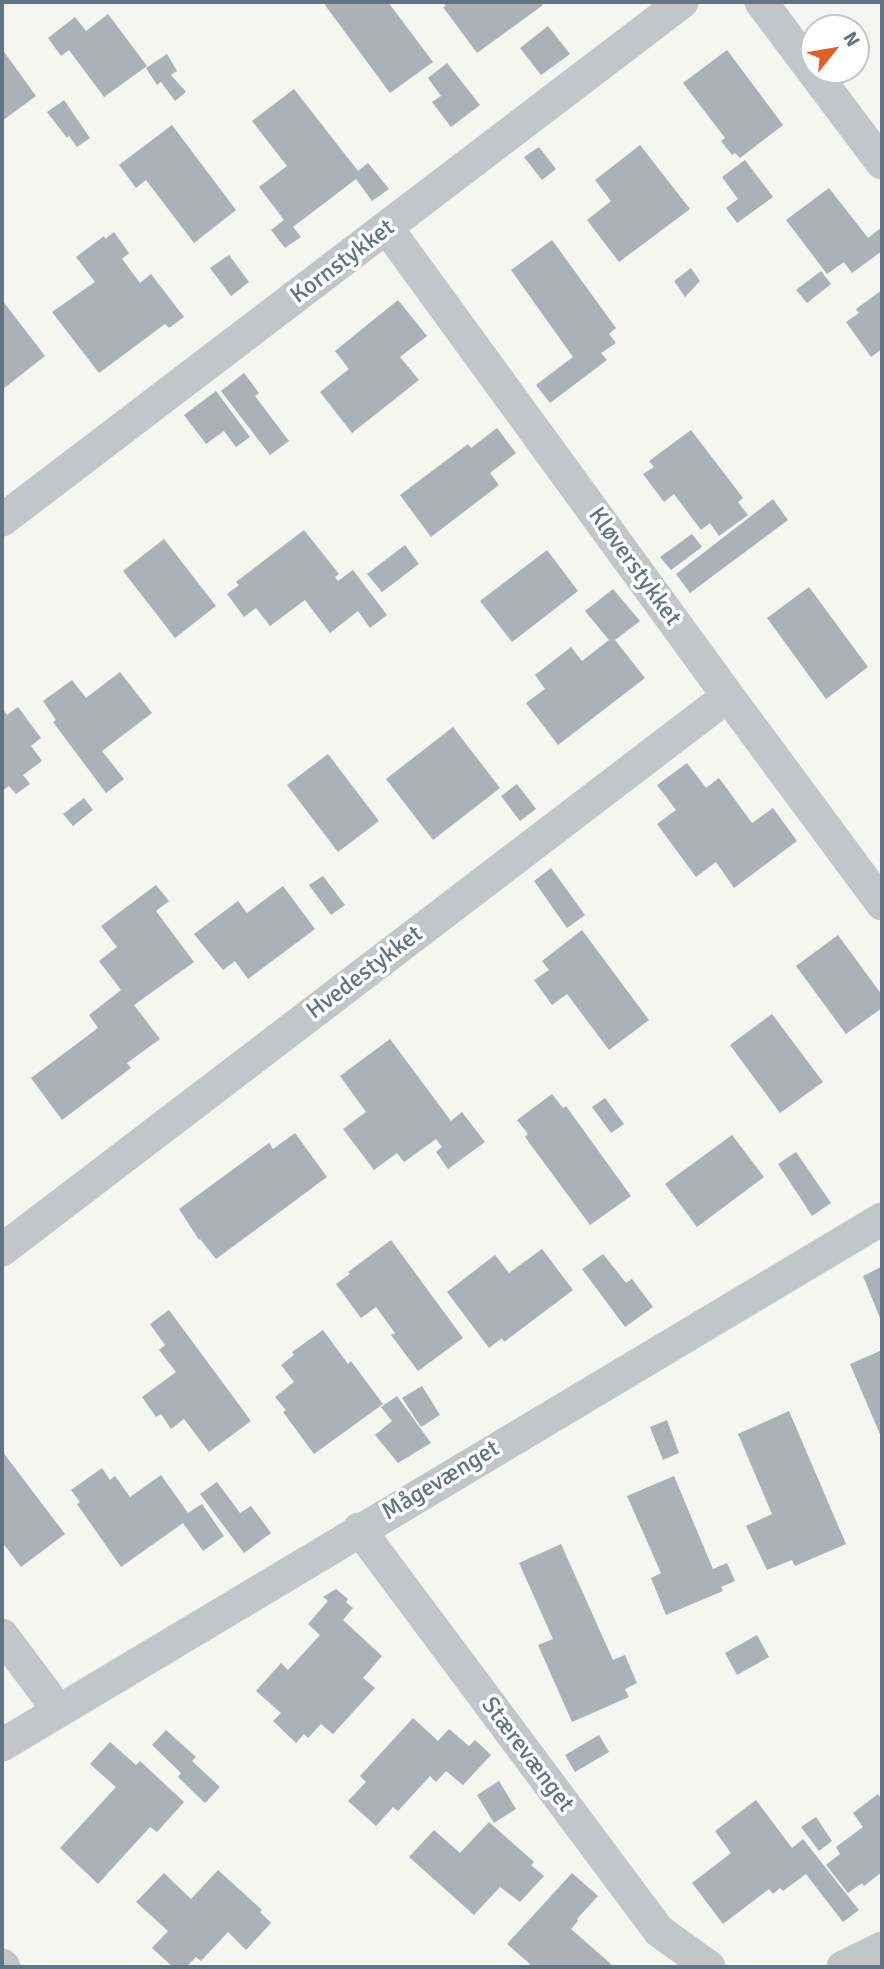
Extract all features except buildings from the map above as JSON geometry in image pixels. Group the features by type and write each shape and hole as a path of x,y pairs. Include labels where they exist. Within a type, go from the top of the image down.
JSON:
{"street":[{"name":"Kornstykket","path":"2,520 682,2"},
{"path":"761,2 882,163"},
{"name":"Kløverstykket","path":"387,228 727,696 882,904"},
{"name":"Hvedestykket","path":"2,1250 727,696"},
{"name":"Mågevænget","path":"2,1745 359,1529 882,1219"},
{"name":"Stærevænget","path":"359,1529 659,1931 709,1967"},
{"path":"2,1635 59,1712"},
{"path":"843,1967 882,1948"}]}
